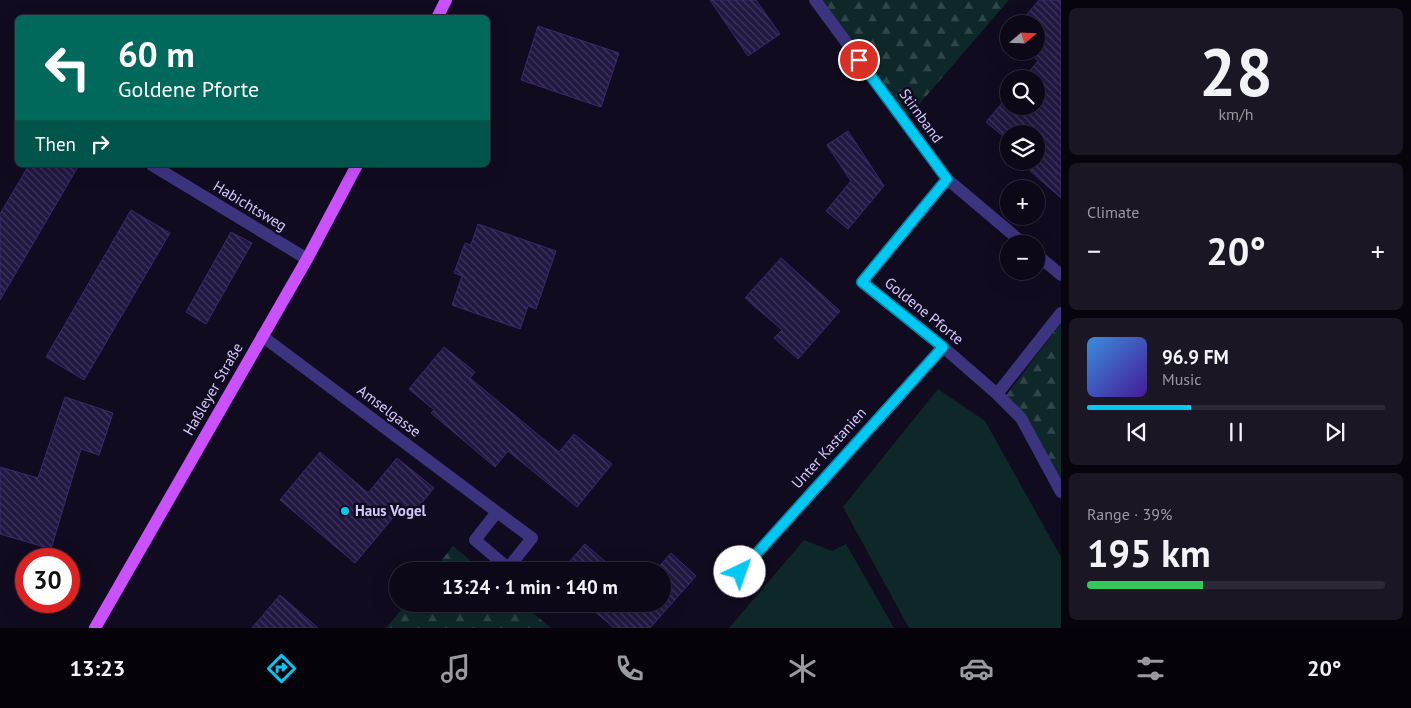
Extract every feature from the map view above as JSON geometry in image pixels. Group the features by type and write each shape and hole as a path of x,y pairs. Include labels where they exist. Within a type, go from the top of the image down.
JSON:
{"main road":[{"path":"438,15 446,0"},
{"name":"Haßleyer Straße","path":"95,628 306,259 356,167"}],"street":[{"name":"Stirnband","path":"815,0 947,179"},
{"name":"Habichtsweg","path":"155,167 306,259"},
{"path":"947,179 1013,235"},
{"name":"Goldene Pforte","path":"947,179 862,282 943,347 997,394"},
{"path":"1045,262 1061,275"},
{"path":"1061,314 997,394 1021,418 1061,492"},
{"name":"Amselgasse","path":"262,336 498,512 532,538 508,568 475,540 498,512"},
{"name":"Unter Kastanien","path":"740,572 943,347"}],"green space":[{"path":"820,0 1009,0 902,124"},
{"path":"1061,323 1061,492 1004,398"},
{"path":"938,389 985,421 1061,557 1061,628 909,628 843,507"},
{"path":"804,540 832,551 846,544 894,628 729,628"},
{"path":"453,546 472,562 440,562"},
{"path":"399,612 532,612 551,628 386,628"}],"building":[{"path":"710,0 756,0 780,34 748,56"},
{"path":"1039,0 1061,0 1061,198 1045,184 1045,180 1040,180 1030,171 1045,170 1045,125 1000,125 1000,134 986,122 1000,106 1000,115 1045,115 1045,70 1030,70 1037,60 1045,60 1045,15 1026,15"},
{"path":"538,26 619,53 601,107 521,80"},
{"path":"848,131 884,186 848,229 826,211 851,181 827,145"},
{"path":"28,167 78,167 0,300 0,214"},
{"path":"131,210 170,233 84,380 46,357"},
{"path":"478,224 556,251 536,309 528,306 520,329 452,305 462,276 454,273 465,243 471,245"},
{"path":"231,232 252,243 206,324 186,312"},
{"path":"781,258 840,311 798,359 774,338 782,330 745,298"},
{"path":"444,347 475,372 470,378 559,452 574,434 612,464 577,507 508,451 495,467 431,413 434,410 409,389"},
{"path":"65,397 113,413 99,455 81,449 51,548 0,534 0,467 38,478"},
{"name":"Haus Vogel","path":"320,452 368,493 397,458 434,488 412,515 402,507 355,563 280,500"},
{"path":"585,544 606,562 569,562"},
{"path":"671,553 696,576 671,604 671,562 663,562"},
{"path":"280,595 318,628 252,628"},
{"path":"595,612 664,612 650,628 614,628"}],"place":[{"name":"Haus Vogel","path":"345,511"}],"route":[{"path":"740,572 943,347 862,282 947,179 859,60"}]}
